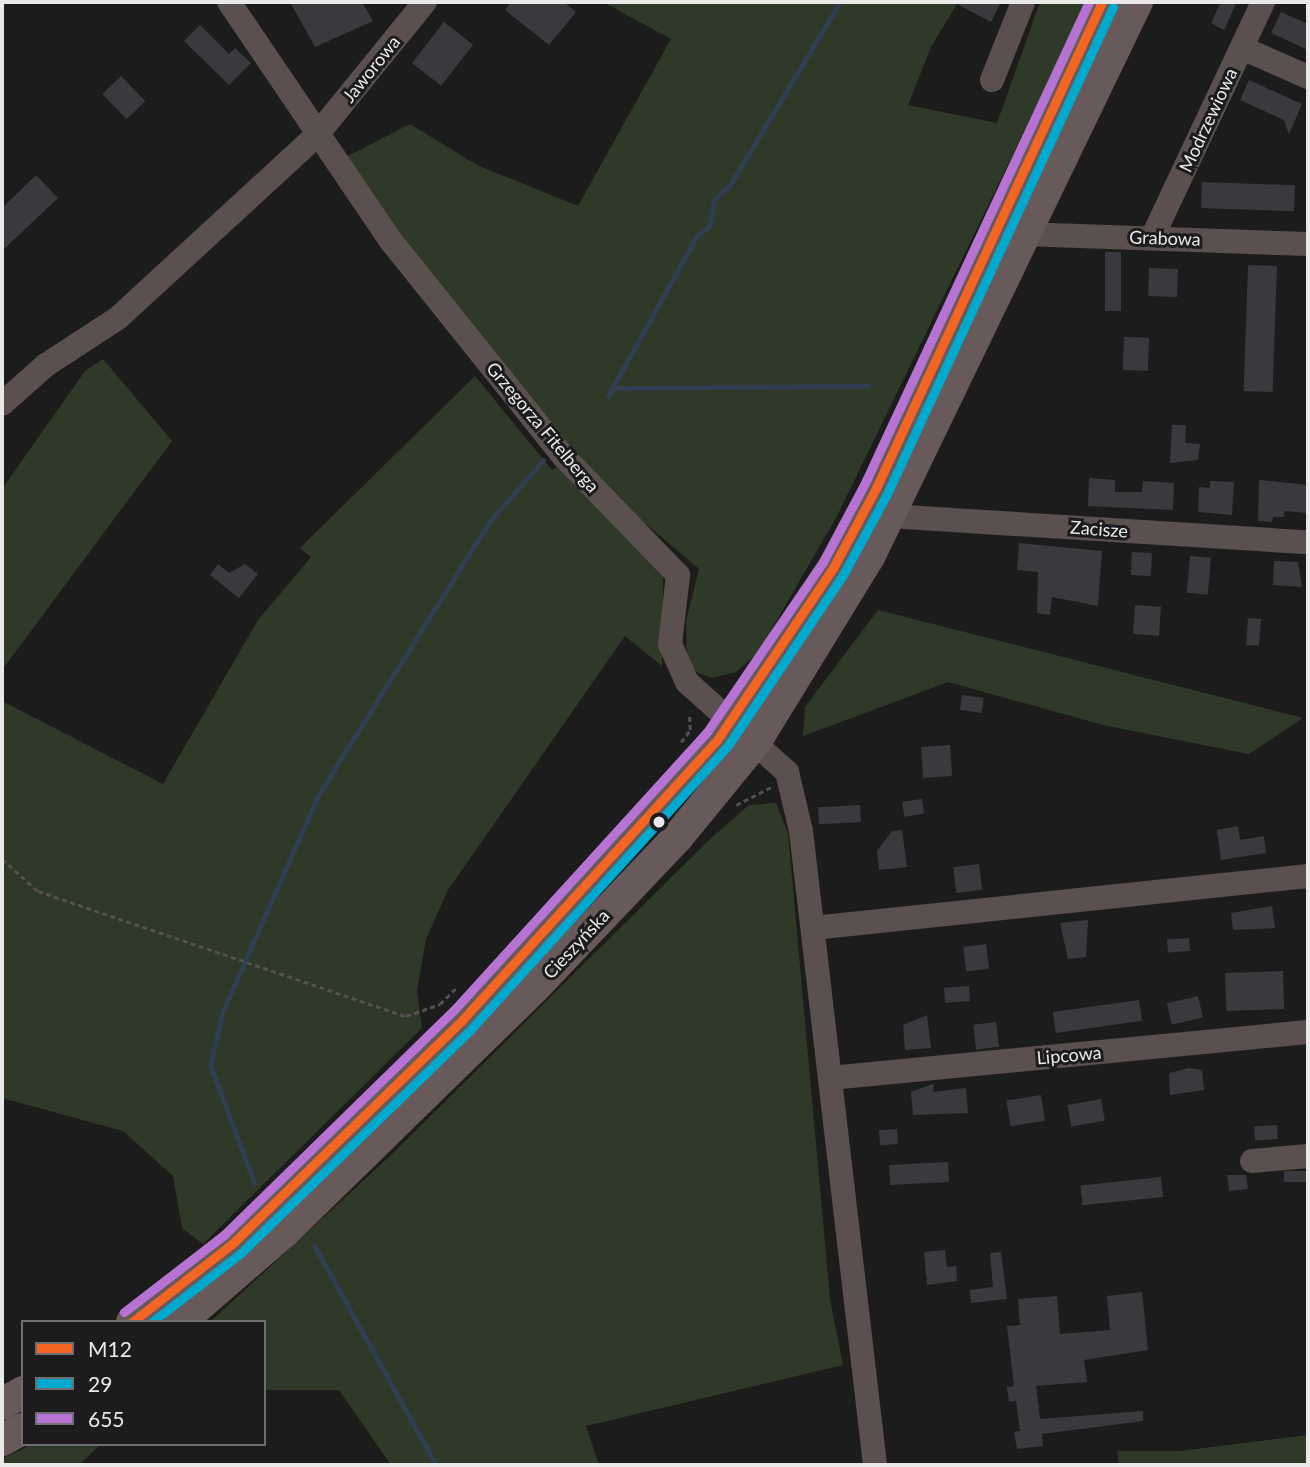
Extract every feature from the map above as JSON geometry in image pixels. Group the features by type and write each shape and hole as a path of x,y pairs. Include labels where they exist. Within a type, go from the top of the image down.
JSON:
{"main road":[{"path":"887,502 1102,2"},
{"path":"887,502 1137,2"},
{"name":"Cieszyńska","path":"135,1320 232,1244 463,1019 691,775 833,568 887,502"},
{"name":"Cieszyńska","path":"182,1320 284,1232 535,988 677,838 756,741 841,609 887,502"},
{"path":"2,1404 21,1393"},
{"path":"2,1440 21,1430"}],"street":[{"name":"Grzegorza Fitelberga","path":"229,2 316,136 391,241 565,458 678,575 670,645 687,682 730,721"},
{"name":"Jaworowa","path":"316,136 425,2"},
{"path":"992,80 1023,2"},
{"name":"Modrzewiowa","path":"1152,238 1263,2"},
{"path":"1241,48 1308,77"},
{"path":"2,404 46,365 118,318 316,136"},
{"name":"Grabowa","path":"1023,234 1308,244"},
{"name":"Zacisze","path":"887,502 1308,542"},
{"path":"730,721 756,741 787,772 802,831 874,1465"},
{"path":"813,928 1308,876"},
{"name":"Lipcowa","path":"830,1077 1308,1031"},
{"path":"1252,1161 1308,1156"}],"path":[{"path":"676,748 690,730 681,692 687,682"},
{"path":"731,808 787,772"},
{"path":"2,859 38,891 405,1016 440,1004 458,986"}],"green space":[{"path":"603,2 958,2 931,47 908,105 997,123 1040,2 1087,2 837,516 758,653 736,672 712,678 696,672 687,659 686,621 699,569 584,471 342,159 410,124 477,165 578,206 671,39"},
{"path":"103,359 172,441 2,670 2,489 85,371"},
{"path":"475,376 552,470 561,464 663,577 662,666 625,636 448,890 426,939 417,991 422,1028 203,1244 182,1228 173,1176 123,1131 2,1098 2,701 163,784 258,620 311,557 300,548"},
{"path":"878,610 1303,718 1249,754 1103,725 948,682 803,736 805,707"},
{"path":"776,803 788,833 830,1299 843,1365 586,1426 599,1465 391,1465 339,1390 266,1390 266,1320 212,1320 390,1156 709,840 749,805"},
{"path":"1308,1435 1308,1465 1119,1465 1117,1451 1180,1451"},
{"path":"28,1446 99,1446 79,1465 2,1465 2,1459"}],"building":[{"path":"290,2 362,2 373,21 315,47"},
{"path":"511,2 564,2 576,12 549,45 505,10"},
{"path":"953,2 1001,2 991,22"},
{"path":"1221,2 1237,2 1224,30 1211,23"},
{"path":"1281,12 1308,24 1308,50 1271,33"},
{"path":"444,22 473,45 441,86 412,63"},
{"path":"200,25 229,54 235,48 251,63 229,85 184,41"},
{"path":"121,76 145,101 127,119 102,94"},
{"path":"1249,80 1302,104 1289,134 1284,120 1240,100"},
{"path":"36,175 58,198 2,251 2,208"},
{"path":"1202,182 1295,185 1294,211 1201,208"},
{"path":"1105,252 1121,252 1121,311 1105,311"},
{"path":"1248,265 1277,266 1273,392 1244,391"},
{"path":"1149,268 1178,269 1177,297 1148,296"},
{"path":"1124,337 1149,338 1148,371 1123,370"},
{"path":"1172,425 1186,425 1185,443 1200,444 1198,460 1170,463"},
{"path":"1089,478 1115,480 1115,492 1142,492 1143,481 1174,483 1173,510 1088,506"},
{"path":"1259,480 1308,485 1308,513 1284,511 1284,517 1273,517 1272,522 1258,521"},
{"path":"1210,481 1234,482 1232,515 1198,512 1199,487 1210,488"},
{"path":"1019,543 1102,551 1098,606 1052,597 1050,615 1037,613 1038,572 1017,570"},
{"path":"1132,552 1152,553 1151,576 1131,575"},
{"path":"1190,556 1211,558 1208,595 1187,593"},
{"path":"1274,561 1298,562 1302,587 1273,585"},
{"path":"218,564 229,573 245,564 258,574 239,598 210,575"},
{"path":"1135,605 1161,607 1159,636 1133,634"},
{"path":"1248,618 1261,619 1259,646 1246,645"},
{"path":"962,695 984,698 982,713 960,710"},
{"path":"950,745 952,776 923,778 921,747"},
{"path":"922,799 924,814 904,817 902,802"},
{"path":"860,805 861,822 819,824 818,807"},
{"path":"1238,826 1240,840 1264,836 1266,853 1221,860 1217,830"},
{"path":"902,830 907,867 879,870 877,851 892,831"},
{"path":"979,864 982,890 956,893 953,867"},
{"path":"1272,906 1275,928 1233,930 1231,913"},
{"path":"1088,920 1086,957 1068,959 1060,923"},
{"path":"1189,938 1190,951 1168,953 1167,940"},
{"path":"986,944 989,969 966,972 963,947"},
{"path":"1283,971 1284,1009 1226,1011 1225,973"},
{"path":"969,986 970,1001 945,1003 944,988"},
{"path":"1198,996 1203,1017 1172,1025 1167,1003"},
{"path":"1139,1000 1142,1021 1056,1033 1053,1012"},
{"path":"927,1015 931,1048 905,1050 903,1025"},
{"path":"996,1022 999,1047 976,1050 973,1025"},
{"path":"1189,1068 1202,1070 1204,1090 1170,1095 1169,1073"},
{"path":"933,1084 934,1092 966,1088 968,1113 913,1115 911,1092"},
{"path":"1041,1095 1045,1121 1010,1126 1006,1100"},
{"path":"1101,1099 1105,1121 1071,1127 1068,1105"},
{"path":"1277,1125 1278,1139 1255,1141 1254,1127"},
{"path":"897,1129 898,1144 880,1145 879,1130"},
{"path":"948,1162 949,1182 890,1185 889,1165"},
{"path":"1284,1171 1308,1171 1308,1182 1284,1182"},
{"path":"1227,1175 1246,1175 1248,1189 1229,1191"},
{"path":"1161,1177 1163,1197 1083,1205 1080,1185"},
{"path":"945,1250 947,1267 956,1266 957,1281 927,1285 924,1252"},
{"path":"1001,1252 1007,1299 971,1303 970,1290 993,1287 990,1253"},
{"path":"1142,1292 1148,1350 1084,1360 1087,1382 1036,1386 1040,1419 1143,1411 1143,1421 1042,1434 1043,1446 1017,1449 1014,1432 1020,1431 1016,1401 1009,1402 1007,1387 1014,1386 1007,1326 1020,1325 1018,1299 1057,1296 1060,1334 1110,1330 1107,1296"}],"waterway":[{"path":"608,396 696,237 710,225 714,200 730,185 840,2"},
{"path":"615,388 868,386"},
{"path":"254,1183 210,1065 222,1013 318,795 490,521 543,460"},
{"path":"314,1245 436,1465"}],"transit line":[{"name":"655","path":"124,1312 224,1235 454,1010 707,732 823,562 865,483 1089,2"},
{"name":"M12","path":"135,1320 232,1244 463,1019 717,740 833,568 876,488 1102,2"},
{"name":"29","path":"155,1320 241,1253 472,1028 727,747 843,575 887,494 1113,7"}]}
